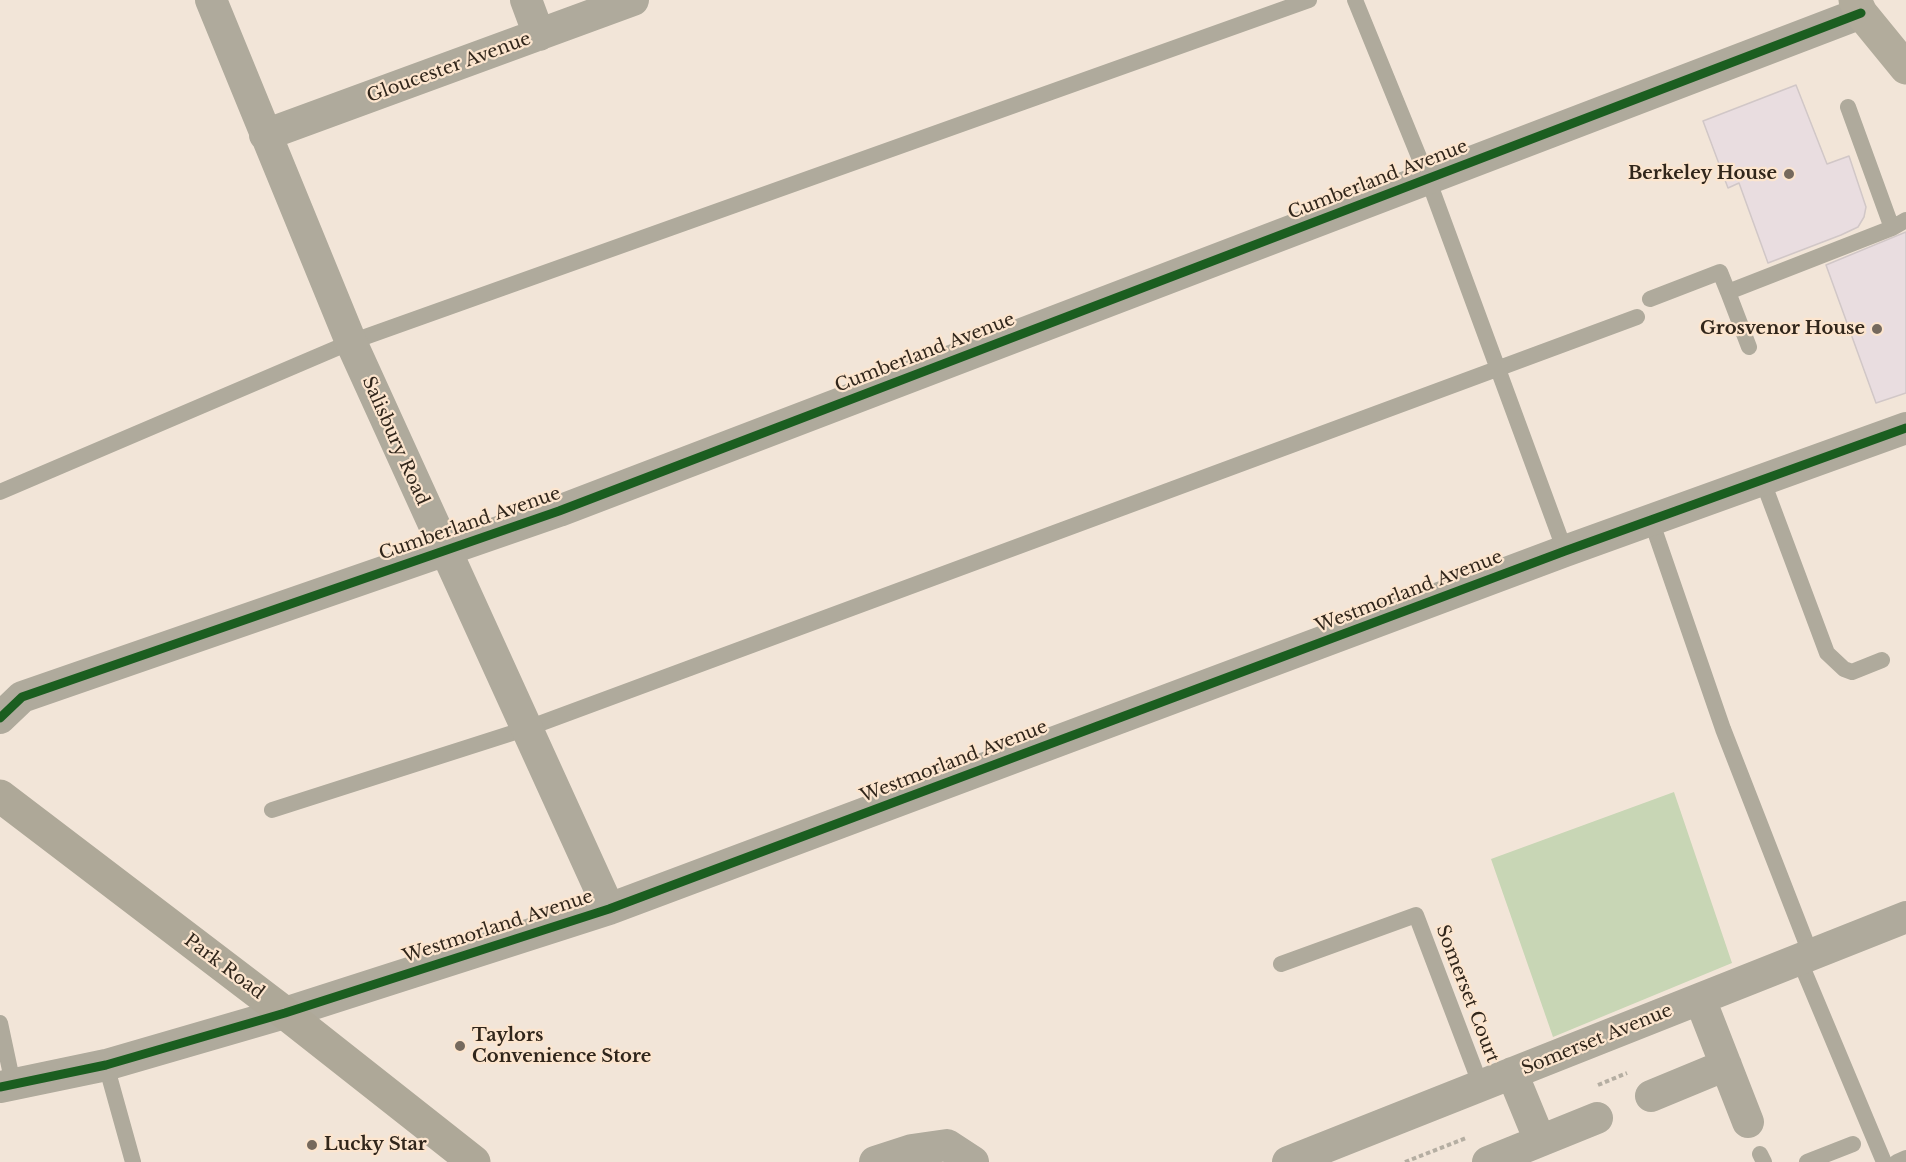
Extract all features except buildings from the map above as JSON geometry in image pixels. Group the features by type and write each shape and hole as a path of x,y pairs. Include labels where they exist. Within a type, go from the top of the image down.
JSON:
{"main road":[{"path":"1858,6 1906,68"},
{"name":"Park Road","path":"0,796 285,1013 474,1162"}],"street":[{"name":"Salisbury Road","path":"211,0 351,342 609,909"},
{"path":"526,0 539,35"},
{"name":"Gloucester Avenue","path":"265,135 633,0"},
{"name":"Cumberland Avenue","path":"0,718 22,697 582,502 1428,178 1858,6"},
{"name":"Westmorland Avenue","path":"7,1085 106,1065 285,1013 609,909 1565,551 1762,478 1906,428"},
{"name":"Somerset Avenue","path":"1288,1162 1320,1156 1512,1073 1906,917"},
{"path":"1700,999 1748,1122"},
{"path":"1651,1096 1726,1065"},
{"path":"1512,1073 1540,1141"},
{"path":"1488,1162 1597,1118"},
{"path":"875,1162 912,1150 946,1145 973,1162"}],"lane":[{"path":"0,492 351,342 1310,0"},
{"path":"1356,0 1428,178 1565,551"},
{"path":"1728,292 1899,224 1848,107"},
{"path":"1650,299 1720,272 1749,347"},
{"path":"272,810 528,728 1637,317"},
{"path":"1762,478 1827,653 1844,669 1852,672 1882,660"},
{"path":"1651,520 1805,957 1884,1162"},
{"name":"Somerset Court","path":"1281,964 1416,915 1481,1086"},
{"path":"0,1023 7,1085"},
{"path":"106,1065 133,1162"},
{"path":"1807,1162 1853,1144"},
{"path":"1897,1162 1906,1158"}],"path":[{"path":"1594,1086 1627,1073"}],"green space":[{"path":"1674,792 1732,963 1553,1037 1491,859"}],"cycle path":[{"path":"0,718 22,697 559,511 1861,13"},
{"path":"0,1087 106,1065 285,1013 609,909 1565,551 1906,428"}],"place":[{"name":"Berkeley House","path":"1789,174"},
{"name":"Grosvenor House","path":"1877,329"},
{"name":"Taylors Convenience Store","path":"460,1046"},
{"name":"Lucky Star","path":"312,1145"}]}
